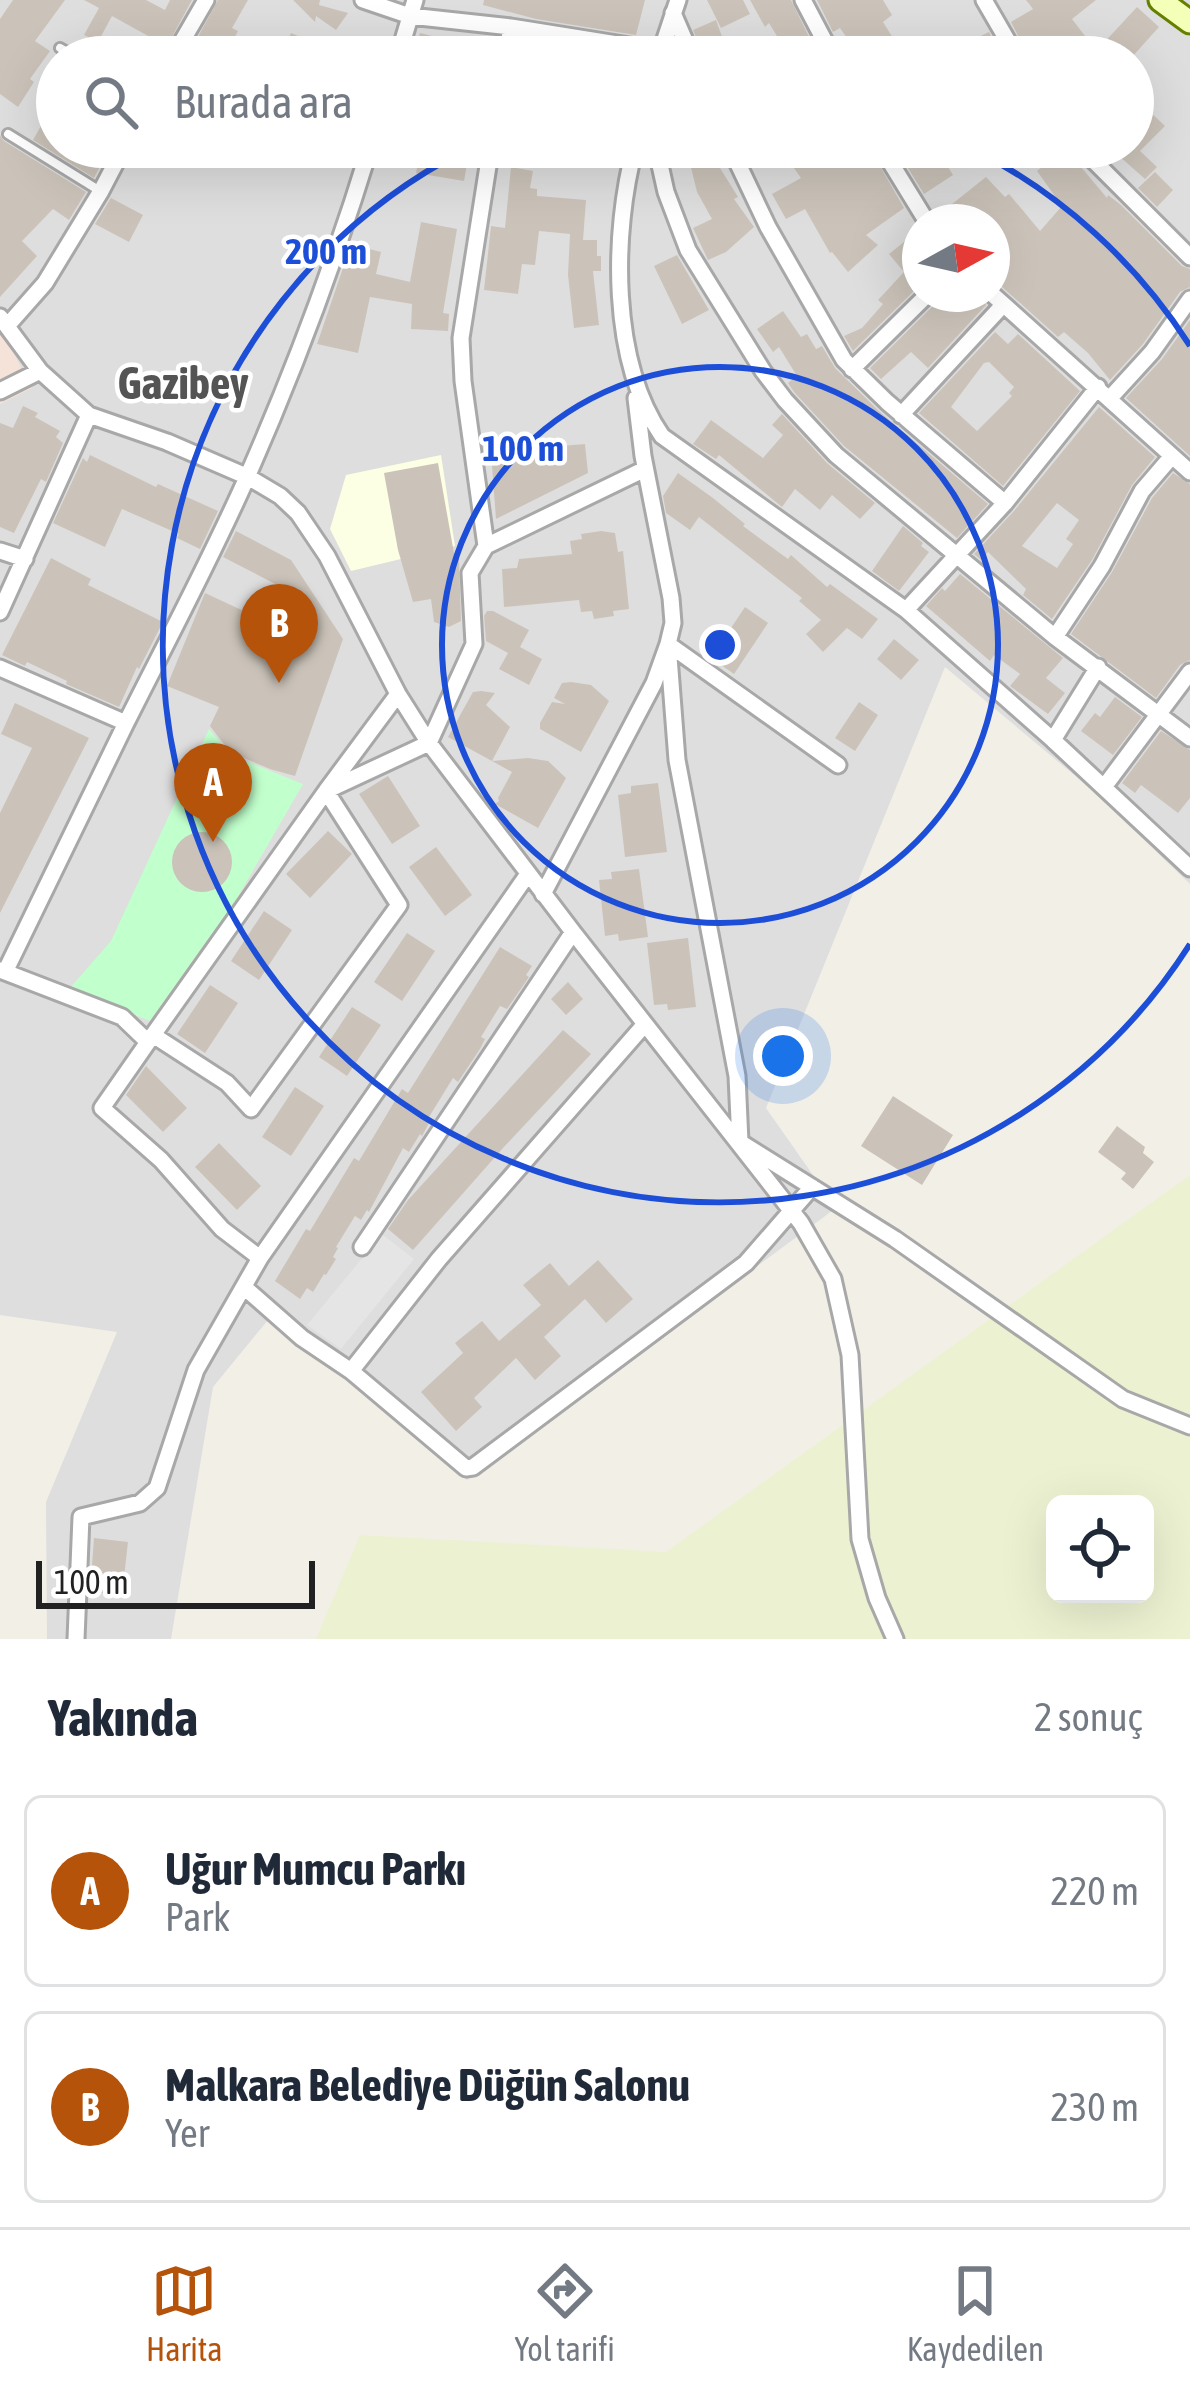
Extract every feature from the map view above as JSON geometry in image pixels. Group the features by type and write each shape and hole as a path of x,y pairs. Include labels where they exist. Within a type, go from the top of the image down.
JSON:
{"street":[{"path":"185,36 206,0"},
{"path":"363,0 561,36"},
{"path":"802,0 822,36"},
{"path":"984,0 1005,36"},
{"path":"666,36 676,6"},
{"path":"676,6 685,36"},
{"path":"510,36 511,27"},
{"path":"113,168 45,283 3,321 40,370 89,415 167,442 280,496 311,531 429,743 791,1209 833,1279 850,1354 860,1539 895,1639"},
{"path":"326,791 399,905 251,1108 226,1083 122,1017 3,971 248,477 363,168"},
{"path":"486,546 461,338 488,168"},
{"path":"630,168 620,242 624,325 638,390 662,436 907,610 1190,868"},
{"path":"661,168 688,250 774,386 836,455 1054,637 1190,738"},
{"path":"740,168 768,227 852,369 1005,503"},
{"path":"894,168 916,204"},
{"path":"1101,168 1190,257"},
{"path":"907,610 1104,393 1151,352 1190,299"},
{"path":"1010,311 1190,472"},
{"path":"852,369 911,312"},
{"path":"902,415 987,312"},
{"path":"544,894 654,683 673,622 645,469 632,359"},
{"path":"0,392 40,370"},
{"path":"0,612 89,415"},
{"path":"1054,637 1102,566 1142,491 1172,456"},
{"path":"326,791 429,743 474,644 470,573 486,546 645,469"},
{"path":"0,551 25,559"},
{"path":"668,644 838,765"},
{"path":"668,644 676,760 737,1076 740,1142"},
{"path":"1053,740 1098,667"},
{"path":"0,668 126,723"},
{"path":"1104,787 1190,672"},
{"path":"260,1258 222,1229 161,1160 103,1108 398,694"},
{"path":"76,1639 81,1516 140,1503 158,1488 196,1370 260,1258 528,874"},
{"path":"362,1247 573,932"},
{"path":"351,1371 439,1259 645,1024"},
{"path":"740,1142 895,1239 1123,1399 1190,1426"},
{"path":"244,1287 466,1468 473,1467 746,1263 812,1187"}],"lane":[{"path":"8,134 36,151"},
{"path":"63,168 101,191"}],"shaded area":[{"path":"0,0 1190,0 1190,884 1092,790 945,667 766,1108 836,1208 467,1480 272,1315 213,1387 171,1639 47,1639 46,1502 117,1332 0,1315"},
{"path":"0,327 32,388 0,404"},
{"path":"441,455 455,546 351,571 330,529 346,475"},
{"path":"1190,1175 1190,1639 316,1639 360,1535 666,1552"},
{"path":"382,1234 414,1259 341,1349 307,1325"}],"green space":[{"path":"209,729 231,755 303,784 236,900 150,1021 69,989 111,941"}],"building":[{"path":"13,0 65,0 36,36 36,71 30,79 34,82 18,107 0,94 0,19"},
{"path":"84,0 146,0 165,10 170,0 192,0 172,36 148,36 112,16 101,36 84,35 99,8"},
{"path":"218,0 248,0 232,28 238,31 235,36 198,36"},
{"path":"293,0 320,0 319,5 348,13 336,30 316,16 315,22"},
{"path":"484,0 645,0 636,35 536,19 483,5"},
{"path":"707,0 743,0 750,14 721,28"},
{"path":"750,0 791,0 809,36 777,36 769,23 765,27"},
{"path":"817,0 883,0 892,15 883,22 892,36 846,36 840,28 833,32"},
{"path":"1026,0 1096,0 1072,19 1085,36 1018,36 1011,22 1033,9"},
{"path":"1137,7 1159,27 1151,36 1110,36"},
{"path":"716,20 722,36 695,36 693,30"},
{"path":"1154,116 1165,126 1154,137"},
{"path":"0,135 36,161 36,168 47,168 86,192 69,220 53,209 22,241 37,256 0,297"},
{"path":"1154,164 1157,167 1145,179 1133,168 1154,168"},
{"path":"78,168 99,168 94,178"},
{"path":"417,168 466,168 464,181 416,173"},
{"path":"511,168 533,171 530,188 537,189 537,196 586,200 583,240 597,240 597,256 601,256 601,271 593,271 599,325 574,328 568,275 570,234 539,231 535,265 522,264 518,294 484,290 491,226 505,228"},
{"path":"691,168 720,168 754,227 726,252 708,260 693,228 712,219 697,192"},
{"path":"794,168 881,168 902,209 866,235 878,245 848,272 830,253 805,209 786,219 772,194 801,178"},
{"path":"908,168 949,168 953,175 924,194"},
{"path":"1040,168 1082,168 1107,198 1121,205 1190,269 1190,287 1180,292 1110,380 1064,332 1058,337 1010,294 1010,204 952,204 986,177 1005,197 1009,194 1040,231 1062,206 1037,171"},
{"path":"1155,172 1173,190 1157,207 1138,188"},
{"path":"111,198 143,215 129,242 95,224"},
{"path":"421,222 457,229 443,313 449,314 448,331 411,329 412,304 370,297 358,353 317,344 354,245 381,252 376,274 410,282"},
{"path":"902,244 902,270 889,254"},
{"path":"677,255 709,310 682,324 654,266"},
{"path":"902,274 902,303 853,351 844,336 862,328 883,304 878,300"},
{"path":"783,311 801,337 807,334 816,349 822,346 835,368 879,411 988,504 957,538 844,446 794,392 788,383 797,376 779,347 773,352 757,329"},
{"path":"927,312 980,312 928,368 911,352 881,379 870,368"},
{"path":"1190,320 1190,456 1126,398"},
{"path":"995,332 1008,344 1018,334 1080,391 1003,486 919,413","holes":["989,362 1014,387 1012,396 977,431 951,407 984,363"]},
{"path":"23,406 60,431 56,437 63,443 46,482 41,479 14,533 0,527 0,423 13,428"},
{"path":"1099,407 1155,457 1132,485 1092,560 1052,619 1023,595 1026,589 988,552 981,560 974,554","holes":["1057,503 1079,520 1066,539 1073,544 1057,568 1022,546"]},
{"path":"782,414 827,463 875,503 860,519 832,495 820,510 795,489 782,507 719,455 716,459 693,444 711,420 763,458 783,435 772,425"},
{"path":"585,444 588,473 496,519 491,452"},
{"path":"90,455 218,511 200,549 177,538 179,534 122,509 105,547 53,523 83,458 87,462"},
{"path":"438,463 455,559 459,559 461,621 449,627 434,622 431,599 413,602 384,473"},
{"path":"678,473 788,559 791,555 827,587 830,584 878,619 862,639 847,628 823,652 806,634 821,620 799,601 802,598 699,517 690,530 666,513 663,496"},
{"path":"1173,473 1190,484 1190,660 1180,665 1156,698 1071,634 1152,498"},
{"path":"903,526 929,552 899,591 872,571"},
{"path":"236,531 291,560 343,639 295,776 230,752 210,726 219,707 167,686 205,593 261,619 277,585 223,557"},
{"path":"601,531 615,533 618,552 623,551 629,609 594,619 592,611 581,612 579,600 504,607 502,569 517,568 519,559 572,554 570,541"},
{"path":"51,558 91,579 88,585 163,622 119,707 27,662 25,666 2,655"},
{"path":"960,574 1063,658 1046,678 1065,693 1048,714 1010,686 1020,674 994,655 990,661 926,606"},
{"path":"745,607 768,623 734,674 711,658"},
{"path":"487,611 529,630 520,647 542,659 529,685 499,669 508,653 486,641"},
{"path":"894,639 919,660 901,680 877,659"},
{"path":"562,683 591,685 609,701 581,752 540,729 552,702 565,704 554,698"},
{"path":"473,692 495,693 486,705 510,727 492,761 448,737"},
{"path":"1115,697 1142,717 1113,755 1081,731"},
{"path":"859,702 878,715 855,751 835,738"},
{"path":"15,703 89,738 0,913 0,813 32,748 1,734"},
{"path":"1161,731 1190,750 1190,798 1178,813 1141,785 1135,793 1122,783"},
{"path":"492,761 548,761 566,778 538,828 495,804 512,772"},
{"path":"388,776 420,826 392,844 359,794"},
{"path":"658,783 667,852 625,857 618,795 631,793 631,786"},
{"path":"328,831 352,854 310,898 286,874"},
{"path":"202,832 223,841 232,862 223,883 202,892 181,883 172,862 181,841"},
{"path":"436,847 472,895 445,916 409,867"},
{"path":"639,869 648,937 619,941 618,934 605,936 599,880 612,879 611,872"},
{"path":"264,911 292,930 259,980 231,961"},
{"path":"407,933 435,951 402,1001 374,982"},
{"path":"688,938 696,1007 668,1010 667,1004 654,1005 647,943"},
{"path":"500,947 532,966 529,977 507,1009 500,1006 481,1037 485,1039 480,1049 458,1082 453,1078 422,1136 409,1152 403,1148 369,1212 361,1220 355,1216 326,1275 313,1292 307,1288 300,1299 275,1281 354,1158 359,1161 402,1089 408,1093"},
{"path":"568,982 583,999 566,1015 551,999"},
{"path":"210,985 238,1003 205,1053 177,1034"},
{"path":"352,1007 381,1025 347,1076 319,1057"},
{"path":"563,1030 591,1054 413,1250 388,1229 408,1200"},
{"path":"146,1066 187,1108 163,1132 126,1095"},
{"path":"295,1087 324,1106 291,1156 262,1137"},
{"path":"893,1096 953,1135 922,1185 861,1146"},
{"path":"1117,1126 1145,1147 1143,1153 1154,1162 1133,1189 1121,1179 1126,1173 1098,1152"},
{"path":"219,1143 261,1186 237,1210 195,1167"},
{"path":"598,1260 633,1299 606,1323 585,1299 544,1337 561,1356 535,1380 516,1358 474,1398 482,1407 456,1431 421,1392 463,1353 455,1343 482,1321 499,1341 541,1305 523,1285 550,1263 569,1286"},
{"path":"94,1538 128,1542 122,1595 90,1592"}],"place":[{"name":"Malkara Belediye Düğün Salonu","path":"279,683"},
{"name":"Uğur Mumcu Parkı","path":"213,842"}],"district":[{"name":"Gazibey","path":"183,383"}]}
